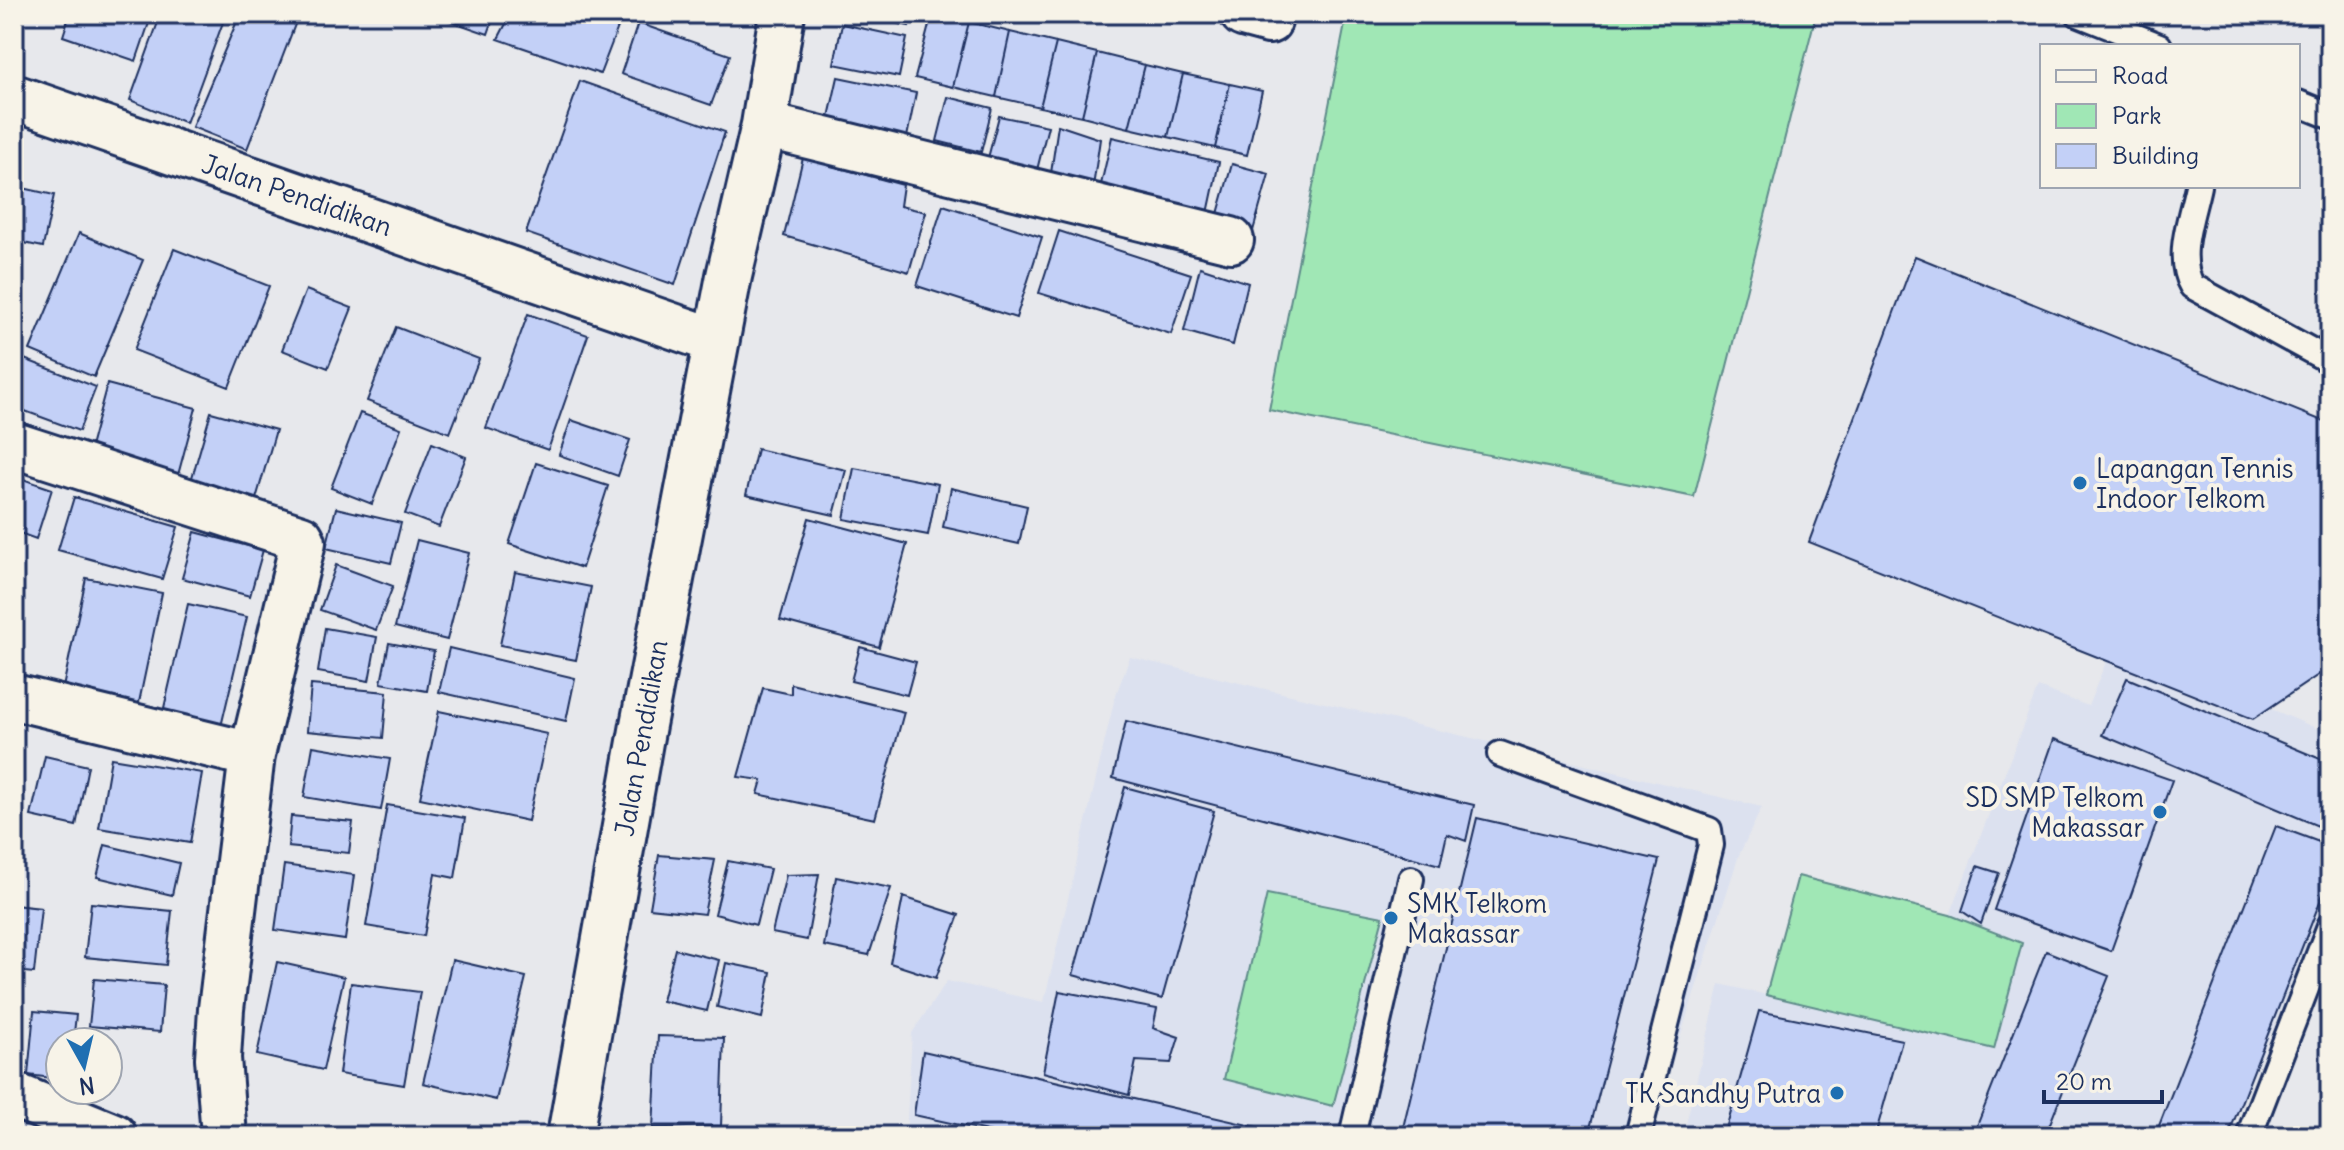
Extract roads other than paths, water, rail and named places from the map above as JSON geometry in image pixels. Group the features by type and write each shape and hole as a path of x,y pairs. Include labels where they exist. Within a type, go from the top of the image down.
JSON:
{"street":[{"name":"Jalan Pendidikan","path":"570,1136 646,710 716,341 764,125 782,14"},
{"name":"Jalan Pendidikan","path":"14,97 716,341"},
{"path":"764,125 1231,240"},
{"path":"14,445 299,538 303,542 252,755 221,1009 218,1058 224,1136"},
{"path":"14,697 252,755"},
{"path":"14,1095 114,1136"}],"lane":[{"path":"2079,14 2154,44"},
{"path":"2300,104 2330,116"},
{"path":"2198,188 2184,255 2185,271 2192,286 2330,361"},
{"path":"1500,754 1711,833 1711,845 1638,1136"},
{"path":"1352,1136 1411,879"},
{"path":"2249,1136 2330,926"}],"place":[{"name":"Lapangan Tennis Indoor Telkom","path":"2080,483"},
{"name":"SD SMP Telkom Makassar","path":"2160,812"},
{"name":"SMK Telkom Makassar","path":"1391,918"},
{"name":"TK Sandhy Putra","path":"1837,1093"}]}
